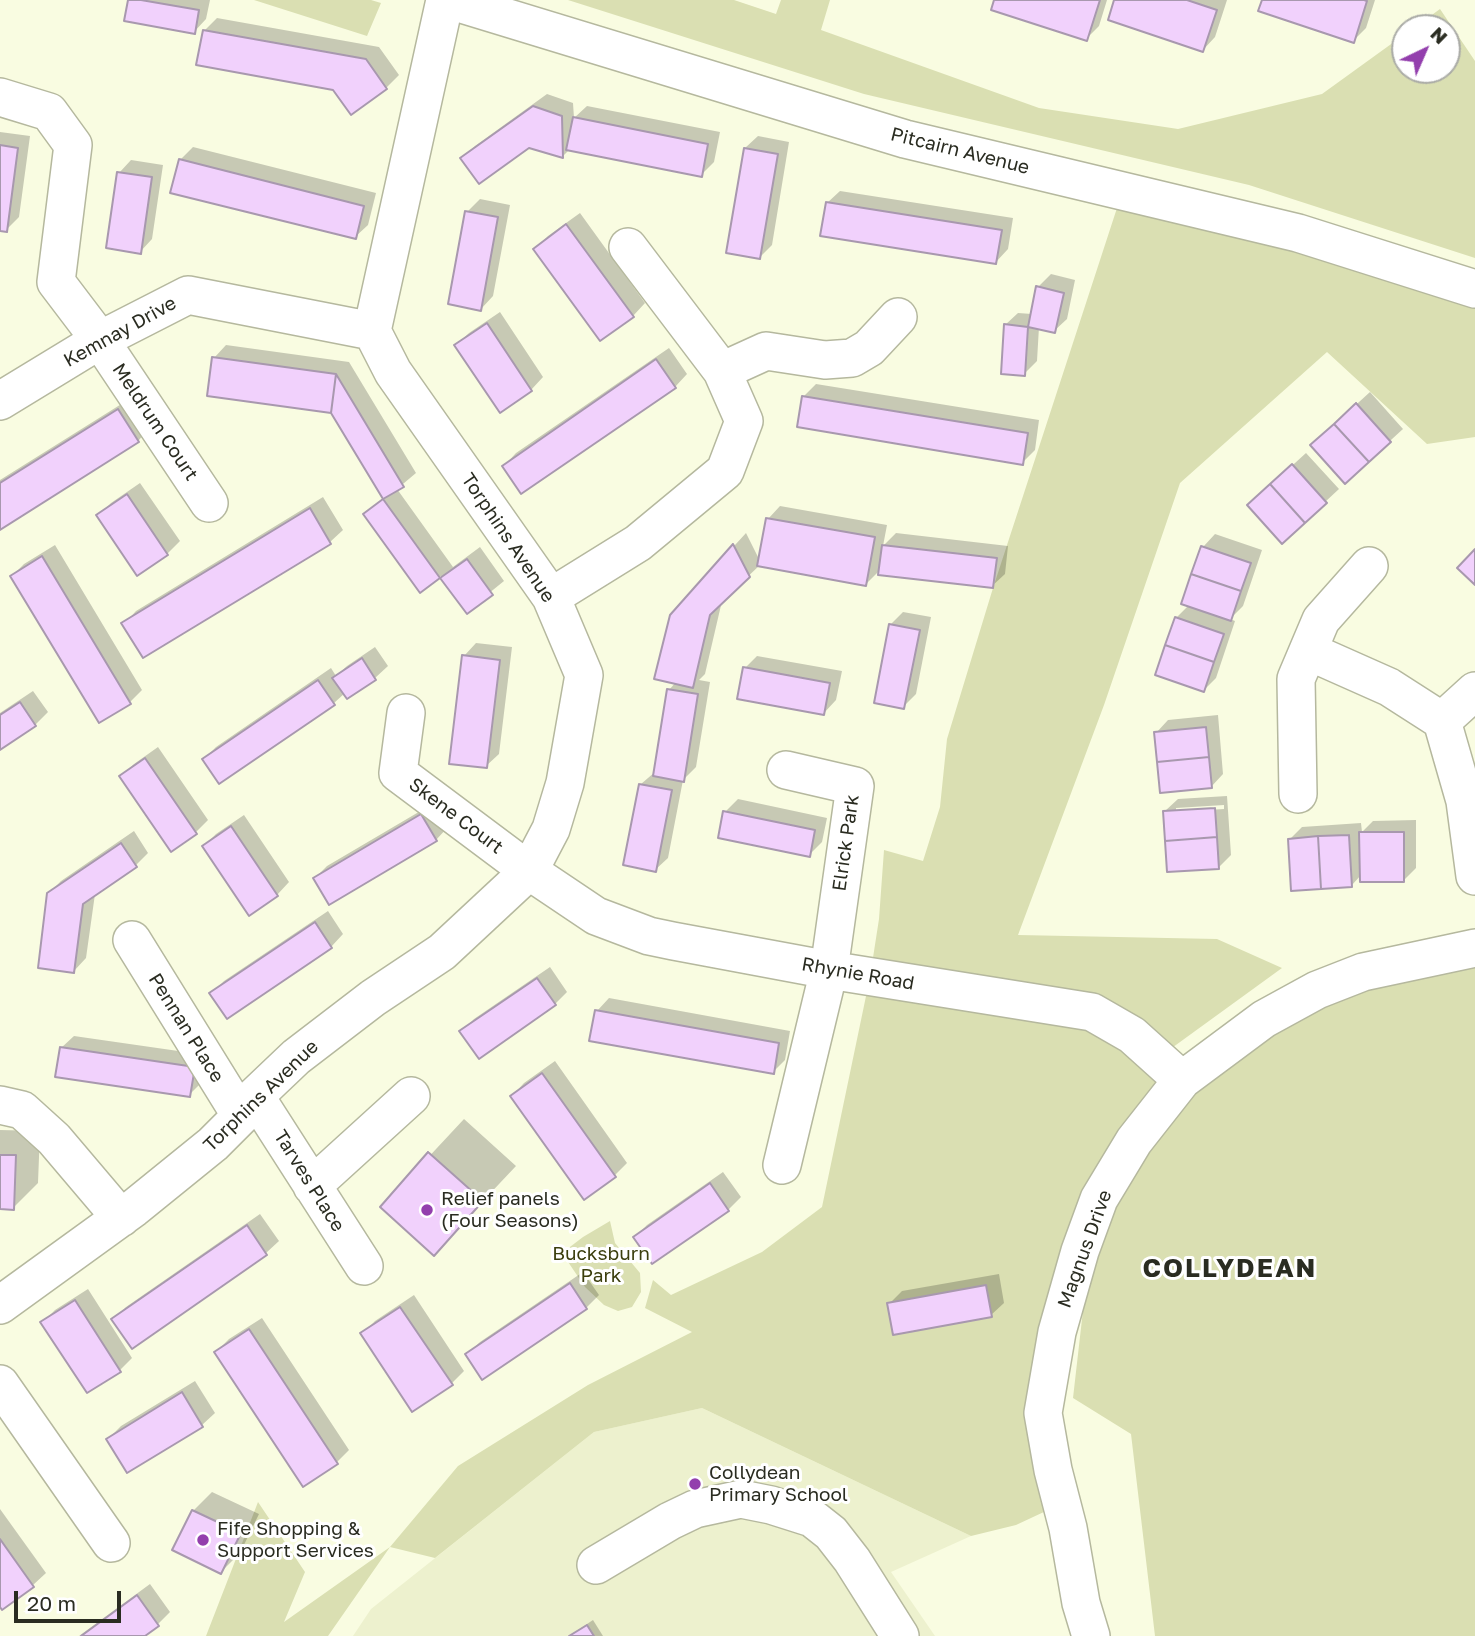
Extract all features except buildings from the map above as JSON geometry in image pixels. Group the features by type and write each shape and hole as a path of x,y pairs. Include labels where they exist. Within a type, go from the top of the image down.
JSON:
{"street":[{"name":"Pitcairn Avenue","path":"447,0 905,139 1297,233 1475,289"},
{"path":"372,331 447,0"},
{"name":"Meldrum Court","path":"0,97 50,112 73,145 56,282 100,340 209,503"},
{"path":"551,597 638,543 725,471 744,422 722,370 628,247"},
{"name":"Kemnay Drive","path":"0,401 100,340 188,295 372,331"},
{"path":"722,370 766,351 825,360 852,358 869,348 898,317"},
{"name":"Torphins Avenue","path":"0,1306 121,1218 213,1144 296,1057 373,998 442,952 529,871 551,829 565,783 584,675 551,597 393,373 372,331"},
{"path":"1298,794 1296,679 1321,620 1369,566"},
{"path":"1308,651 1389,687 1441,721 1465,801 1475,876"},
{"path":"1441,721 1475,691"},
{"name":"Skene Court","path":"406,713 398,773 529,871"},
{"name":"Elrick Park","path":"786,770 855,786 829,970"},
{"name":"Rhynie Road","path":"529,871 596,916 649,936 829,970 1092,1013 1132,1035 1182,1080"},
{"name":"Pennan Place","path":"132,940 248,1106"},
{"name":"Magnus Drive","path":"1091,1636 1081,1603 1044,1413 1057,1332 1099,1199 1134,1141 1182,1080 1264,1019 1317,990 1363,972 1475,948"},
{"path":"782,1165 829,970"},
{"path":"312,1186 411,1096"},
{"path":"0,1105 22,1110 54,1139 121,1218"},
{"name":"Tarves Place","path":"248,1106 312,1186 363,1266"},
{"path":"0,1384 111,1543"},
{"path":"596,1565 695,1509 741,1499 771,1505 812,1518 831,1533 852,1560 900,1636"}],"shaded area":[{"name":"Collydean Primary School","path":"702,1408 971,1536 891,1572 935,1636 353,1636 371,1609 594,1432"}],"green space":[{"path":"254,0 371,0 381,3 367,36"},
{"path":"568,0 734,0 776,14 781,0 830,0 821,30 1039,108 1178,129 1322,94 1391,44 1391,84 1461,84 1461,40 1475,61 1475,258 1249,185 864,94"},
{"path":"1117,208 1259,240 1475,306 1475,437 1427,444 1327,352 1180,483 1104,705 1018,935 1217,939 1282,968 1158,1058 1182,1080 1134,1141 1057,1332 1061,1504 1016,1525 971,1536 702,1408 594,1432 435,1558 390,1547 458,1466 588,1385 692,1332 645,1308 653,1280 671,1295 762,1252 822,1207 870,977 879,919 884,850 923,861 940,807 947,739 993,588"},
{"path":"1475,964 1475,1636 1155,1636 1131,1434 1073,1398 1085,1293 1104,1217 1184,1102 1270,1034 1339,1001 1387,983"},
{"name":"Bucksburn Park","path":"610,1221 615,1243 640,1273 641,1292 632,1307 618,1311 604,1305 585,1287 562,1253"},
{"path":"258,1502 305,1572 284,1622 390,1547 328,1636 206,1636"}],"place":[{"name":"Relief panels (Four Seasons)","path":"427,1210"},
{"name":"Collydean Primary School","path":"695,1484"},
{"name":"Fife Shopping & Support Services","path":"203,1540"}],"district":[{"name":"COLLYDEAN","path":"1230,1269"}]}
